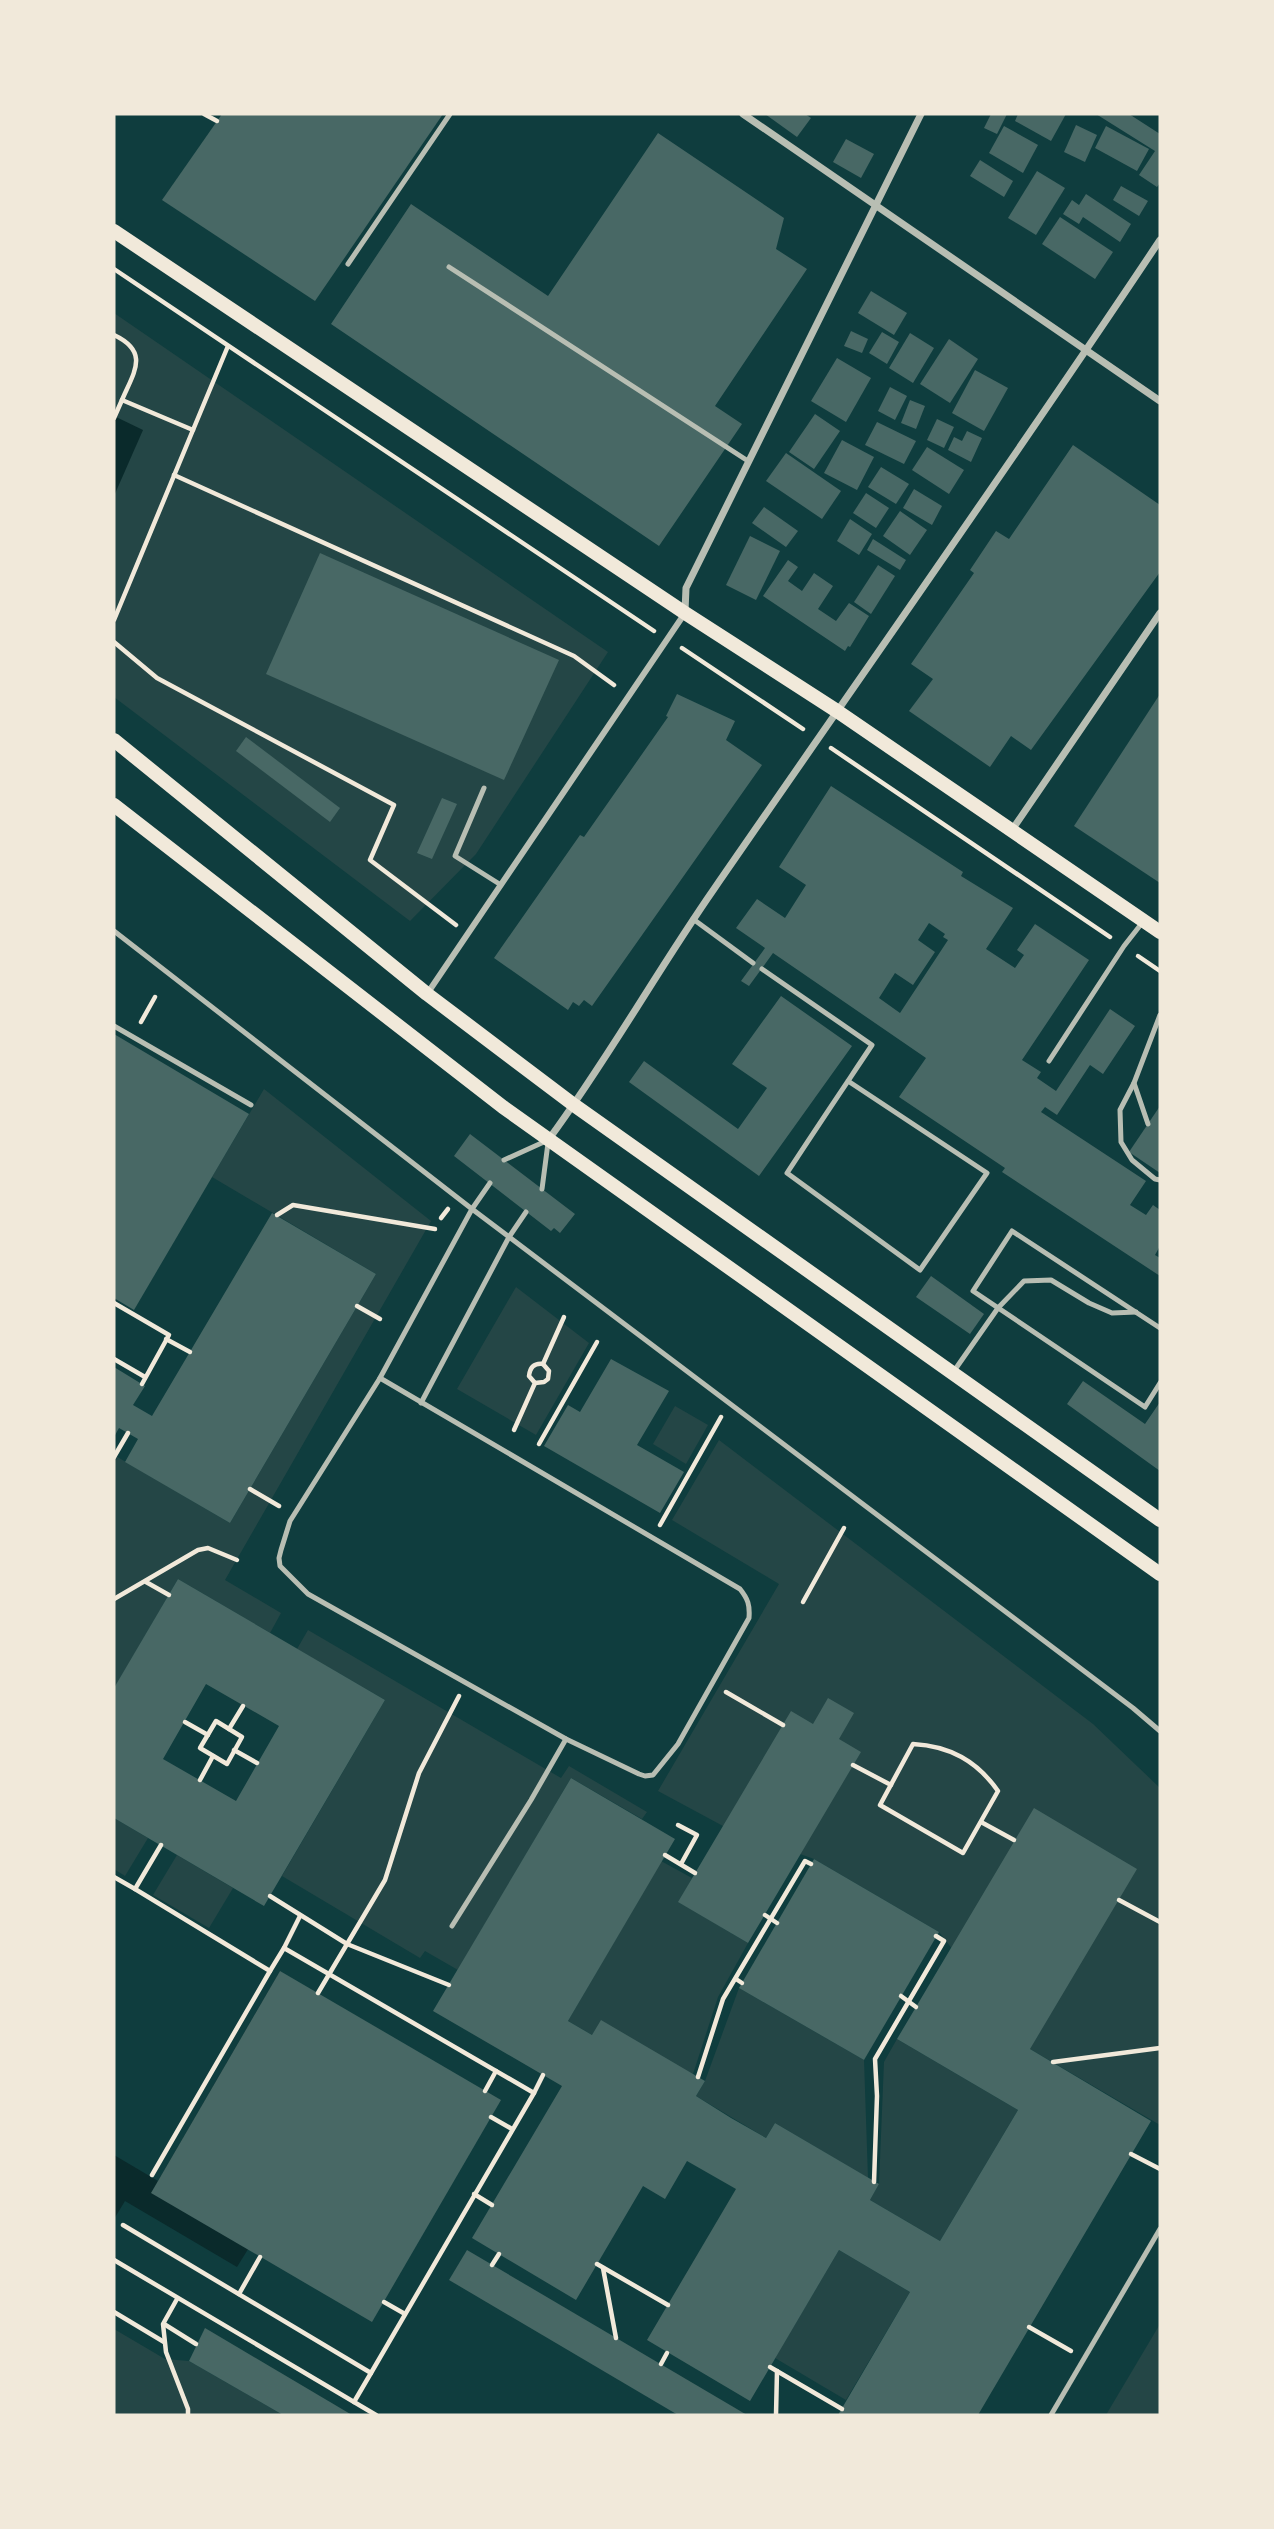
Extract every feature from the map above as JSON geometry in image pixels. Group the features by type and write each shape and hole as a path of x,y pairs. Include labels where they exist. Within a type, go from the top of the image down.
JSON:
{"main road":[{"path":"114,231 685,613 837,711 1160,932"},
{"path":"114,740 428,994 574,1105 1160,1520"},
{"path":"114,805 503,1107 1160,1574"}],"street":[{"path":"743,114 1160,401"},
{"path":"428,994 685,613 686,587 921,114"},
{"path":"548,1140 574,1105 693,919 1160,240"},
{"path":"1012,831 1160,613"}],"lane":[{"path":"348,264 450,114"},
{"path":"449,267 748,461"},
{"path":"484,788 455,856 500,885"},
{"path":"693,919 753,963"},
{"path":"1049,1060 1124,946 1144,921"},
{"path":"114,931 472,1209 1160,1731"},
{"path":"762,969 872,1045 848,1081 787,1173 920,1270 987,1173 848,1081"},
{"path":"1160,1016 1134,1083 1120,1110 1121,1142 1132,1160 1160,1180"},
{"path":"114,1026 251,1105"},
{"path":"1134,1083 1148,1124"},
{"path":"504,1160 548,1140"},
{"path":"542,1189 548,1140"},
{"path":"380,1378 740,1589 747,1598 749,1618 678,1744 653,1775 639,1774 566,1739 308,1594 284,1572 279,1558 290,1521 380,1378 472,1209 490,1183"},
{"path":"421,1403 509,1237 526,1212"},
{"path":"1160,1328 1012,1231 973,1291 1145,1407 1160,1383"},
{"path":"952,1373 998,1308 1024,1281 1051,1280 1089,1303 1112,1313 1136,1312"},
{"path":"452,1926 566,1739"},
{"path":"1051,2415 1160,2229"}],"path":[{"path":"204,114 216,121"},
{"path":"114,269 1160,971"},
{"path":"114,335 134,348 137,358 114,416"},
{"path":"114,620 228,346"},
{"path":"122,400 192,430"},
{"path":"174,475 574,656 628,696"},
{"path":"114,642 157,678 394,806 370,860 468,933"},
{"path":"141,1023 155,997"},
{"path":"277,1215 293,1205 435,1229"},
{"path":"114,1303 169,1335 142,1384"},
{"path":"358,1306 380,1319"},
{"path":"543,1364 565,1317"},
{"path":"166,1339 190,1352"},
{"path":"539,1444 597,1342"},
{"path":"114,1359 145,1377"},
{"path":"535,1383 529,1376 531,1368 543,1364"},
{"path":"535,1383 548,1379 549,1371 543,1364"},
{"path":"514,1430 535,1383"},
{"path":"662,1519 716,1426"},
{"path":"114,1457 128,1433"},
{"path":"250,1489 295,1516"},
{"path":"803,1602 844,1528"},
{"path":"114,1599 198,1550 208,1548 237,1560"},
{"path":"145,1581 169,1595"},
{"path":"318,1993 385,1880 419,1773 466,1683"},
{"path":"713,1684 783,1725"},
{"path":"229,1729 243,1706"},
{"path":"216,1721 242,1737 226,1764 200,1748 208,1735 216,1721"},
{"path":"185,1722 208,1735"},
{"path":"913,1744 946,1749 976,1765 998,1791 981,1822 963,1853 880,1805 913,1744"},
{"path":"234,1750 257,1763"},
{"path":"200,1780 213,1756"},
{"path":"853,1765 891,1786"},
{"path":"981,1822 1014,1840"},
{"path":"678,1825 697,1835 681,1864"},
{"path":"135,1889 161,1845"},
{"path":"665,1855 695,1873"},
{"path":"698,2077 723,1999 805,1861 811,1864"},
{"path":"114,1877 270,1971"},
{"path":"270,1896 347,1944 449,1985"},
{"path":"1119,1900 1160,1922"},
{"path":"765,1915 778,1923"},
{"path":"152,2175 300,1916"},
{"path":"874,2182 877,2096 875,2059 944,1941 936,1936"},
{"path":"284,1948 534,2093"},
{"path":"736,1979 742,1983"},
{"path":"901,1996 916,2007"},
{"path":"1053,2062 1160,2048"},
{"path":"867,2055 875,2059"},
{"path":"485,2091 496,2071"},
{"path":"354,2402 543,2075"},
{"path":"491,2117 512,2129"},
{"path":"1131,2154 1160,2169"},
{"path":"156,2168 162,2171"},
{"path":"474,2194 492,2205"},
{"path":"123,2225 371,2373"},
{"path":"492,2265 499,2254"},
{"path":"239,2294 260,2257"},
{"path":"114,2260 376,2415"},
{"path":"597,2264 668,2305"},
{"path":"603,2268 616,2338"},
{"path":"177,2299 163,2324 166,2352 188,2415"},
{"path":"384,2302 405,2314"},
{"path":"114,2312 165,2342"},
{"path":"163,2324 196,2344"},
{"path":"1029,2327 1084,2359"},
{"path":"661,2364 667,2353"},
{"path":"770,2367 842,2409"},
{"path":"776,2371 776,2415"}],"shaded area":[{"path":"114,313 608,652 476,854 410,921 114,697"},
{"path":"114,416 143,430 114,496"},
{"path":"264,1089 431,1221 225,1580 281,1613 270,1633 178,1579 114,1689 114,1455 230,1523 376,1274 212,1177"},
{"path":"516,1287 589,1343 536,1435 457,1389"},
{"path":"675,1406 708,1425 686,1464 653,1444"},
{"path":"719,1440 1093,1724 1160,1788 1160,2125 1030,2049 939,1932 814,1859 723,1826 658,1791 779,1584 672,1520"},
{"path":"308,1630 561,1778 569,1766 647,1812 642,1819 571,1778 458,1970 425,1951 420,1958 282,1876 385,1700 297,1649"},
{"path":"114,1818 148,1838 125,1876 114,1869"},
{"path":"177,1855 233,1888 209,1928 153,1895"},
{"path":"661,1861 692,1878 679,1902 748,1943 718,1997 693,2074 592,2035 568,2021"},
{"path":"280,1971 255,2238 237,2267 125,2201 114,2219 114,2155 158,2181"},
{"path":"739,1988 864,2060 868,2178 775,2123 766,2138 696,2096 705,2081"},
{"path":"897,2039 1018,2110 940,2241 870,2200 879,2184 884,2062"},
{"path":"839,2250 910,2292 846,2400 775,2358"},
{"path":"1160,2324 1160,2415 1106,2415"},
{"path":"114,2329 165,2359 189,2361 283,2415 114,2415"}],"building":[{"path":"222,114 443,114 315,301 162,200"},
{"path":"765,114 805,114 811,118 797,137"},
{"path":"991,114 1007,114 997,134 984,128"},
{"path":"1018,114 1066,114 1051,141 1015,121"},
{"path":"1096,114 1129,114 1160,134 1160,183 1157,187 1139,175 1155,151"},
{"path":"1076,125 1097,135 1085,162 1064,152"},
{"path":"1004,126 1038,145 1023,173 989,153"},
{"path":"1106,126 1149,149 1137,171 1095,148"},
{"path":"658,133 784,218 776,249 807,269 715,406 742,424 659,546 331,324 411,204 548,296"},
{"path":"846,139 874,154 861,178 833,162"},
{"path":"980,160 1013,181 1004,197 970,176"},
{"path":"1037,171 1065,188 1036,235 1008,218"},
{"path":"1121,186 1148,201 1139,216 1113,200"},
{"path":"1086,194 1131,224 1120,242 1083,217 1079,224 1063,214 1072,200 1079,205"},
{"path":"1060,217 1113,252 1095,279 1042,244"},
{"path":"871,291 907,313 894,335 858,313"},
{"path":"851,331 868,339 862,353 844,346"},
{"path":"882,332 899,342 887,364 869,353"},
{"path":"910,333 934,348 913,383 889,368"},
{"path":"949,339 978,359 950,403 920,384"},
{"path":"837,358 871,378 846,422 811,401"},
{"path":"975,370 1008,388 984,431 952,413"},
{"path":"890,387 907,396 895,420 878,411"},
{"path":"910,400 925,406 916,429 901,423"},
{"path":"815,414 840,431 814,469 789,452"},
{"path":"937,419 954,427 944,448 927,440"},
{"path":"877,422 916,441 904,464 865,445"},
{"path":"967,431 982,438 971,462 948,450 954,437 962,441"},
{"path":"842,440 874,457 857,490 824,473"},
{"path":"1073,445 1160,505 1160,572 1031,750 1011,736 990,767 909,711 933,679 911,664 974,573 970,570 996,531 1009,539"},
{"path":"927,447 964,470 949,494 912,470"},
{"path":"786,453 841,491 822,519 766,481"},
{"path":"881,467 909,484 896,504 868,487"},
{"path":"914,489 942,506 932,525 903,508"},
{"path":"866,493 889,508 876,528 853,513"},
{"path":"764,507 798,531 786,547 752,523"},
{"path":"900,511 927,530 910,555 883,536"},
{"path":"850,519 872,534 859,555 837,541"},
{"path":"750,536 780,551 756,600 726,585"},
{"path":"873,539 906,560 900,570 867,550"},
{"path":"320,553 559,660 504,780 266,674"},
{"path":"788,560 798,567 788,581 802,591 814,573 833,586 818,609 836,621 849,603 869,616 845,651 763,596"},
{"path":"878,565 895,576 871,614 854,602"},
{"path":"677,694 735,721 726,740 762,765 592,1006 584,1000 579,1006 573,1002 568,1010 494,958 580,835 584,837 668,717 666,716"},
{"path":"1160,694 1160,883 1074,826"},
{"path":"246,737 340,808 330,822 236,751"},
{"path":"831,786 963,872 961,876 1013,908 986,949 1015,968 1024,955 1017,950 1035,924 1089,960 1022,1060 1041,1072 1037,1078 1056,1091 1110,1009 1135,1026 1103,1074 1090,1065 1057,1115 1045,1107 1041,1112 1146,1181 1130,1205 1146,1215 1153,1205 1160,1210 1160,1246 1155,1255 1160,1258 1160,1276 1002,1172 1005,1168 899,1097 926,1058 773,953 749,986 741,981 765,948 736,928 757,899 785,918 806,885 779,867","holes":["929,923 945,934 943,937 948,940 900,1013 879,998 895,973 913,985 935,952 918,940"]},
{"path":"442,798 457,804 432,859 417,853"},
{"path":"781,996 852,1046 759,1176 629,1082 644,1061 738,1129 767,1088 732,1064"},
{"path":"114,1034 249,1114 134,1310 114,1298"},
{"path":"1160,1106 1160,1173 1129,1152"},
{"path":"470,1134 575,1214 560,1233 554,1228 551,1231 454,1156"},
{"path":"272,1213 376,1274 230,1523 125,1462 138,1439 119,1428 114,1437 114,1367 145,1386 133,1405 152,1416"},
{"path":"931,1276 984,1314 970,1334 916,1297"},
{"path":"611,1359 669,1391 637,1445 684,1472 660,1513 544,1446 568,1405 580,1412"},
{"path":"1083,1381 1145,1424 1160,1402 1160,1471 1067,1404"},
{"path":"178,1579 385,1700 264,1906 114,1818 114,1688","holes":["206,1684 279,1726 236,1801 163,1759"]},
{"path":"828,1698 854,1713 839,1739 861,1752 748,1943 678,1902 791,1711 813,1724"},
{"path":"571,1778 675,1839 568,2021 592,2035 601,2020 705,2081 696,2096 766,2138 775,2123 879,2184 870,2200 940,2241 1018,2110 897,2039 1034,1808 1137,1869 1030,2049 1151,2121 978,2415 838,2415 910,2292 839,2250 750,2401 647,2340 736,2189 687,2161 665,2199 643,2186 576,2300 472,2238 562,2086 433,2011"},
{"path":"814,1859 939,1932 864,2060 739,1988"},
{"path":"280,1971 501,2100 372,2322 151,2193"},
{"path":"467,2250 747,2415 678,2415 449,2280"},
{"path":"205,2328 352,2415 283,2415 189,2361"}]}
